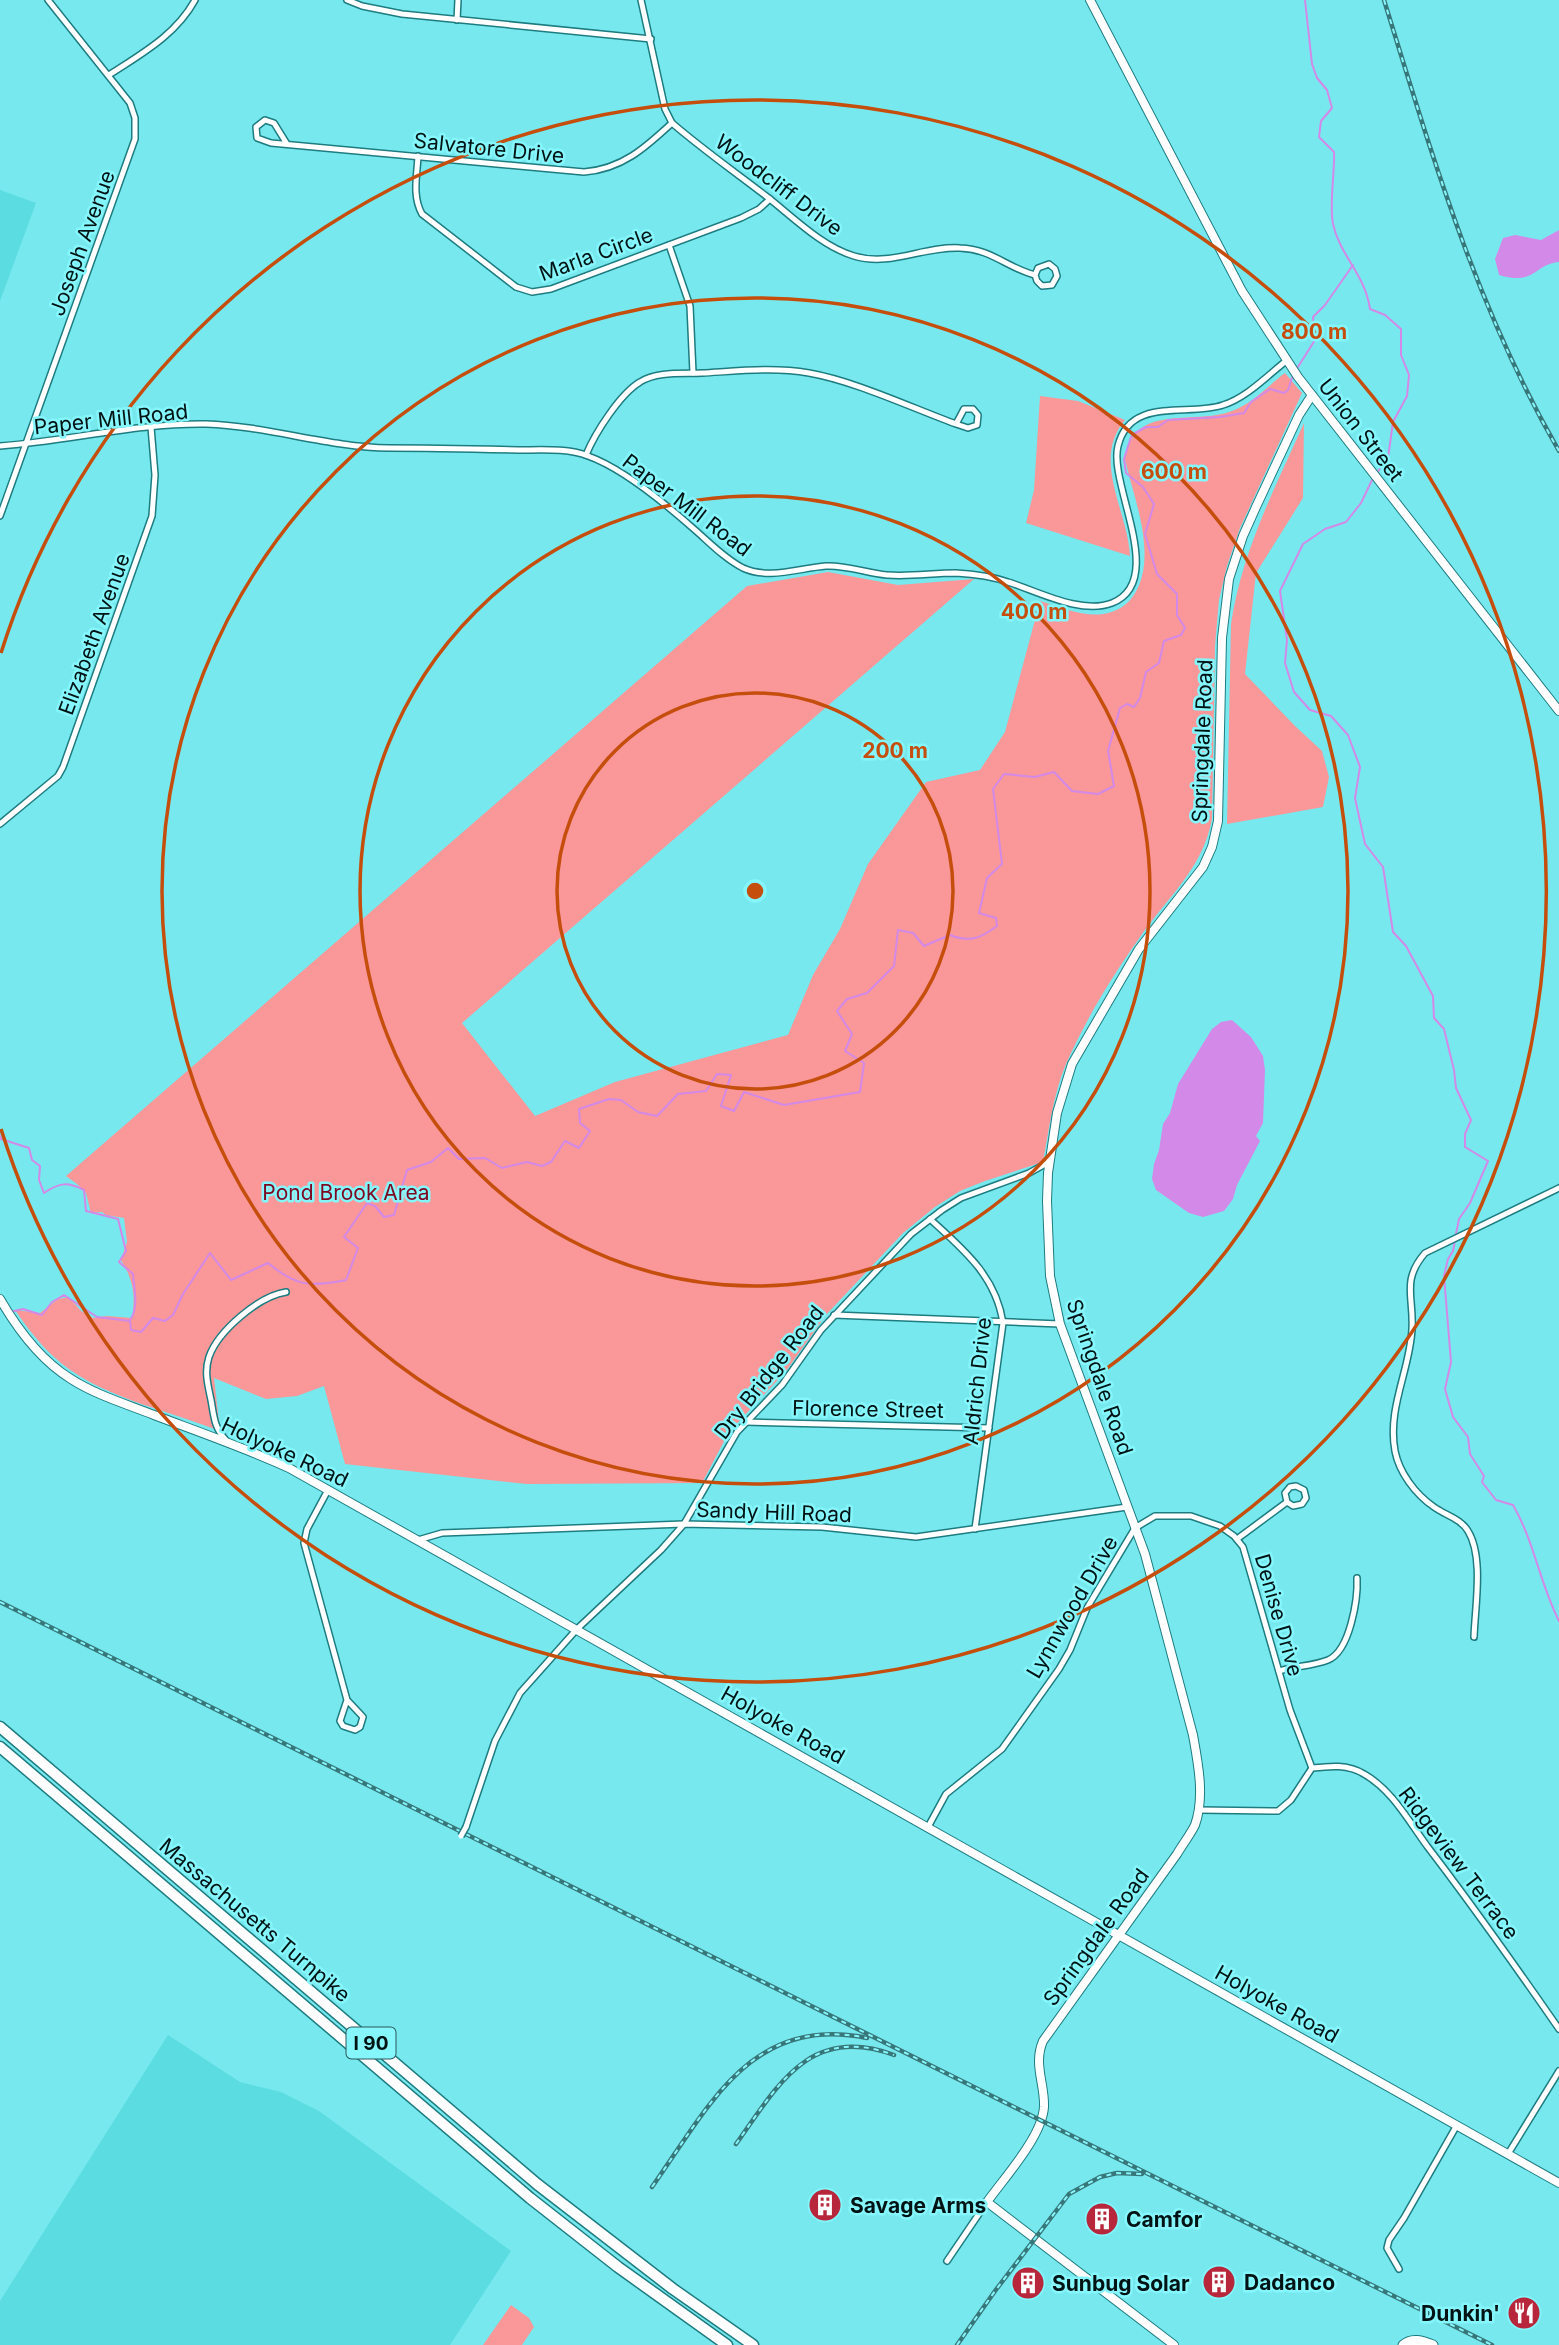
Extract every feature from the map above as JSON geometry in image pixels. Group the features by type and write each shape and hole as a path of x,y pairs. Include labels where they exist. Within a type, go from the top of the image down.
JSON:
{"highway":[{"name":"Massachusetts Turnpike","path":"0,1727 537,2184 673,2289 753,2345"},
{"name":"Massachusetts Turnpike","path":"0,1747 530,2198 618,2267 727,2345"}],"main road":[{"path":"1403,2345 1417,2341 1433,2345"}],"street":[{"name":"Joseph Avenue","path":"0,516 135,139 135,118 130,103 48,0"},
{"path":"109,75 167,35 195,0"},
{"path":"347,0 389,12 651,39"},
{"path":"457,20 458,0"},
{"path":"641,0 665,109 673,123"},
{"name":"Union Street","path":"1090,0 1242,291 1286,361 1559,711"},
{"name":"Salvatore Drive","path":"288,144 274,123 265,120 256,127 257,138 261,141 288,144 418,156 573,172 594,171 634,157 673,123"},
{"name":"Woodcliff Drive","path":"673,123 824,241 853,256 885,260 938,249 964,248 997,256 1035,275 1039,284 1045,287 1053,284 1057,276 1055,269 1049,264 1038,268 1035,275"},
{"name":"Marla Circle","path":"418,156 415,192 422,214 511,283 527,291 551,289 749,215 770,199"},
{"path":"668,245 690,306 693,373"},
{"name":"Paper Mill Road","path":"0,446 151,427 205,424 256,428 363,447 550,451 586,455 607,465 664,503 725,557 751,572 768,574 827,566 907,576 976,574 1049,597 1098,606 1113,603 1124,596 1131,584 1135,567 1133,530 1116,463 1117,447 1123,432 1137,418 1154,411 1206,409 1225,405 1286,361"},
{"path":"586,455 620,401 636,385 657,376 775,370 813,374 850,385 956,424 968,428 979,421 978,415 972,409 964,409 956,424"},
{"name":"Springdale Road","path":"947,2261 1025,2149 1042,2119 1044,2101 1038,2060 1043,2041 1194,1828 1199,1810 1198,1761 1194,1735 1145,1554 1060,1325 1053,1298 1047,1202 1049,1162 1062,1091 1072,1064 1139,949 1198,874 1212,847 1218,821 1222,638 1229,579 1256,507 1299,415 1312,395"},
{"name":"Elizabeth Avenue","path":"0,824 58,776 63,767 151,521 155,475 151,427"},
{"name":"Dry Bridge Road","path":"461,1836 492,1750 517,1698 577,1629 661,1550 684,1524 737,1432 782,1385 821,1329 911,1234 930,1219 961,1198 1030,1173 1049,1162"},
{"path":"1474,1637 1477,1554 1468,1530 1433,1507 1413,1488 1402,1472 1395,1451 1395,1405 1410,1352 1411,1279 1415,1265 1425,1253 1559,1188"},
{"name":"Aldrich Drive","path":"930,1219 957,1243 984,1274 995,1293 1003,1323 975,1529"},
{"path":"231,1444 217,1431 206,1378 209,1356 222,1335 245,1314 273,1294 286,1292"},
{"name":"Holyoke Road","path":"0,1299 45,1359 76,1382 118,1402 289,1468 1559,2183"},
{"path":"834,1315 1060,1325"},
{"name":"Florence Street","path":"746,1422 989,1428"},
{"path":"1299,1486 1304,1490 1306,1498 1303,1504 1293,1506 1287,1502 1285,1495 1290,1488 1299,1486"},
{"path":"328,1490 307,1529 304,1543 347,1700 363,1717 363,1723 355,1730 344,1726 340,1721 347,1700"},
{"path":"1237,1539 1287,1502"},
{"name":"Sandy Hill Road","path":"418,1540 442,1533 684,1524 814,1527 909,1537 1127,1507"},
{"name":"Denise Drive","path":"1135,1528 1155,1516 1183,1515 1213,1522 1237,1539 1248,1557 1279,1671 1312,1768"},
{"name":"Lynnwood Drive","path":"928,1827 946,1794 1002,1749 1055,1675 1069,1653 1087,1608 1135,1528"},
{"path":"1279,1671 1328,1660 1340,1651 1352,1619 1357,1578"},
{"name":"Ridgeview Terrace","path":"1312,1768 1334,1765 1356,1769 1373,1779 1392,1797 1559,2029"},
{"path":"1199,1810 1278,1811 1291,1800 1312,1768"},
{"path":"1508,2154 1559,2071"},
{"path":"1399,2269 1387,2248 1389,2240 1457,2125"},
{"path":"987,2202 1174,2345"}],"shaded area":[{"path":"0,190 36,203 0,301"},
{"path":"1559,230 1559,262 1520,278 1499,275 1495,259 1503,238 1515,235 1541,240"},
{"path":"1232,1020 1251,1037 1263,1056 1263,1123 1256,1136 1260,1141 1237,1185 1233,1199 1224,1211 1203,1217 1189,1213 1156,1190 1152,1179 1154,1164 1163,1124 1170,1113 1178,1084 1212,1029 1221,1022"},
{"path":"168,2035 240,2082 281,2092 319,2111 511,2251 450,2345 0,2345 0,2301"}],"green space":[{"name":"Pond Brook Area","path":"1285,373 1302,393 1240,528 1219,600 1215,646 1212,819 1207,837 1192,869 1128,954 1081,1032 1058,1088 1043,1162 960,1191 903,1233 826,1315 786,1371 729,1432 702,1483 527,1484 345,1464 324,1386 297,1396 266,1399 214,1378 220,1431 132,1401 89,1382 53,1356 28,1328 15,1310 40,1313 58,1299 69,1297 81,1311 93,1318 132,1318 132,1288 121,1260 127,1242 124,1218 102,1212 91,1213 86,1193 66,1176 747,586 828,572 898,585 974,579 462,1023 535,1116 615,1082 788,1035 813,975 840,929 868,864 926,782 980,770 1005,732 1040,601 1063,609 1096,615 1115,611 1125,605 1138,588 1145,555 1139,512 1125,459 1130,441 1139,430 1152,423 1166,419 1216,415 1239,408"},
{"path":"1040,396 1078,401 1125,420 1115,435 1111,469 1130,556 1026,523 1034,490"},
{"path":"1304,423 1303,498 1256,573 1245,674 1322,751 1329,777 1323,807 1227,824 1231,624 1236,597 1260,521"},
{"path":"511,2305 529,2318 534,2327 522,2345 483,2345"}],"waterway":[{"path":"1305,0 1312,64 1317,78 1327,90 1332,108 1321,121 1319,137 1334,152 1332,208 1336,235 1363,285 1370,309 1385,315 1401,329 1401,355 1409,375 1407,396 1393,422 1388,458 1376,474"},
{"path":"1296,370 1315,340 1313,317 1325,305 1353,265"},
{"path":"10,1312 23,1309 42,1315 52,1302 64,1295 97,1317 130,1321 131,1330 141,1332 153,1318 165,1321 173,1315 183,1294 210,1253 231,1280 268,1263 287,1277 304,1283 323,1284 346,1280 358,1248 344,1237 367,1203 375,1206 384,1217 394,1215 407,1170 431,1162 448,1148 459,1159 485,1158 502,1168 527,1162 542,1166 551,1162 565,1141 579,1148 590,1131 580,1123 579,1109 609,1099 621,1100 638,1112 657,1116 678,1094 706,1091 717,1074 731,1075 721,1106 734,1111 744,1092 784,1105 860,1092 864,1063 845,1051 852,1034 837,1011 847,999 867,993 894,966 898,930 913,933 924,946 950,935 964,939 975,938 997,926 996,918 979,913 987,878 1002,864 993,789 1004,774 1035,777 1054,772 1072,791 1098,794 1114,786 1108,751 1120,708 1127,704 1134,707 1140,698 1146,672 1159,663 1164,641 1181,635 1185,628 1177,615 1177,594 1157,574 1145,534 1154,504 1143,487 1126,473 1124,459 1131,437 1146,427 1158,427 1168,420 1244,413 1251,402 1270,389 1284,393 1288,390 1293,375"},
{"path":"1373,478 1361,503 1346,522 1325,529 1303,544 1280,591 1287,640 1285,663 1294,692 1310,710 1331,716 1348,735 1360,767 1355,798 1365,844 1383,867 1393,932 1406,946 1433,996 1434,1018 1444,1029 1456,1088 1471,1120 1465,1134 1465,1147 1488,1161 1470,1203 1459,1219 1456,1234"},
{"path":"0,1136 1,1139 29,1148 32,1160 40,1166 39,1180 44,1193 59,1185 73,1186 84,1190 86,1211 118,1219 126,1251 119,1262 133,1274 135,1304 130,1320"},
{"path":"1455,1240 1444,1276 1451,1362 1445,1389 1453,1417 1468,1437 1470,1454 1484,1476 1482,1482 1496,1500 1513,1505 1520,1519 1559,1621"}],"railway":[{"path":"1384,0 1439,174 1480,287 1530,397 1559,451"},
{"path":"0,1602 1492,2345"},
{"path":"652,2187 714,2099 737,2074 763,2054 792,2040 827,2034 867,2038"},
{"path":"736,2144 782,2082 799,2066 818,2054 840,2048 865,2048 894,2055"},
{"path":"957,2345 1069,2194 1100,2177 1117,2173 1142,2174"}],"place":[{"name":"Savage Arms","path":"825,2205"},
{"name":"Camfor","path":"1102,2219"},
{"name":"Dadanco","path":"1219,2282"},
{"name":"Sunbug Solar","path":"1028,2283"},
{"name":"Dunkin'","path":"1524,2313"}]}
